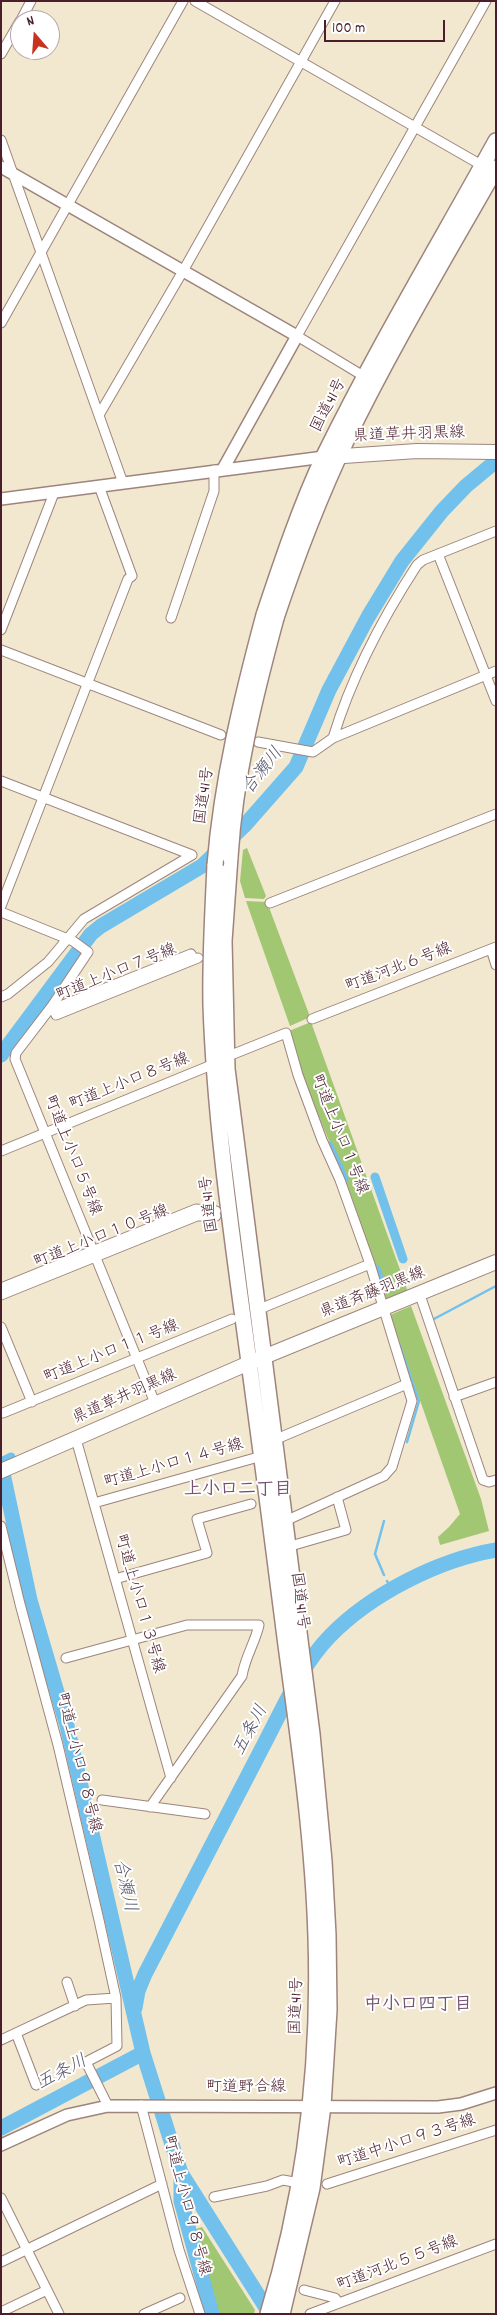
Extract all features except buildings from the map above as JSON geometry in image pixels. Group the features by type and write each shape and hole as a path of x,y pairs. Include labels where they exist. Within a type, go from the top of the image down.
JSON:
{"highway":[{"name":"国道41号","path":"274,2311 312,2188 316,2106 316,1938 305,1735 289,1617 262,1456 220,1129 224,941 230,848 240,777 280,567 324,457 378,349 496,141"},
{"name":"国道41号","path":"270,616 292,571 339,456 390,358 496,168"},
{"name":"国道41号","path":"220,1061 233,1128 264,1357 287,1547 289,1617"},
{"name":"国道41号","path":"274,2311 316,2106"}],"main road":[{"name":"県道草井羽黒線","path":"324,457 417,451 492,452"},
{"name":"県道斉藤羽黒線","path":"264,1357 496,1262"},
{"name":"県道草井羽黒線","path":"1,1471 264,1357"}],"street":[{"path":"1,323 183,1"},
{"path":"195,1 476,162"},
{"path":"99,415 184,271 335,1"},
{"path":"171,618 214,491 219,470 416,127 486,1"},
{"path":"1,54 10,38"},
{"path":"1,140 123,483"},
{"path":"1,167 297,336 365,377"},
{"path":"1,499 324,457"},
{"path":"1,906 128,579 132,576 99,486"},
{"path":"1,630 54,493"},
{"path":"333,738 345,698 391,606 417,565 423,560 496,531"},
{"path":"438,554 496,701"},
{"path":"1,650 221,735"},
{"path":"258,742 313,752 333,738 496,671"},
{"path":"1,781 192,855 84,919 71,940 48,962 8,994 1,997"},
{"path":"270,903 496,814"},
{"name":"町道上小口５号線","path":"1,912 71,940 88,952 52,1008 16,1053 15,1058 155,1403"},
{"path":"493,948 496,966"},
{"name":"町道河北６号線","path":"312,1018 493,948"},
{"path":"52,1008 191,954 196,959"},
{"name":"町道上小口１号線","path":"220,1061 286,1033 303,1091 340,1180 370,1264 412,1401 392,1468 384,1476 283,1522"},
{"name":"町道上小口８号線","path":"1,1151 220,1061"},
{"name":"町道上小口１０号線","path":"1,1295 95,1254 197,1216 216,1213"},
{"path":"1,1288 95,1254"},
{"path":"257,1310 370,1264"},
{"path":"420,1294 483,1480 489,1482 496,1480"},
{"name":"町道上小口１１号線","path":"3,1413 232,1319"},
{"path":"1,1327 32,1402"},
{"path":"454,1397 496,1382"},
{"path":"274,1440 407,1384"},
{"name":"町道上小口１３号線","path":"76,1439 171,1778"},
{"name":"町道上小口１４号線","path":"94,1503 262,1456"},
{"path":"287,1547 346,1530 337,1498"},
{"path":"115,1579 207,1553 197,1519 251,1504"},
{"name":"町道上小口９８号線","path":"1,1526 61,1754 116,1998 117,2046 86,2062 108,2106"},
{"path":"66,1658 187,1625 259,1625 245,1661 242,1676 150,1807"},
{"path":"102,1800 205,1814"},
{"path":"67,1982 75,2006"},
{"path":"1,2040 86,2000 116,1998"},
{"path":"16,2033 36,2085"},
{"name":"町道野合線","path":"1,2145 67,2115 108,2106 437,2107 456,2105 496,2094"},
{"name":"町道上小口９８号線","path":"142,2105 179,2250 200,2314"},
{"name":"町道中小口９３号線","path":"327,2184 496,2130"},
{"path":"214,2197 267,2186 283,2180 299,2183"},
{"path":"1,2262 162,2184"},
{"path":"1,2198 59,2314"},
{"name":"町道河北５５号線","path":"310,2314 496,2244"},
{"path":"2,2311 47,2290"},
{"path":"304,2290 334,2298 339,2303"},
{"path":"144,2314 180,2298"}],"green space":[{"path":"247,848 266,896 264,899 245,898 240,881 243,850"},
{"path":"246,901 267,902 309,1014 308,1018 290,1026"},
{"path":"311,1022 408,1292 386,1301 351,1195 302,1075 289,1031"},
{"path":"411,1306 481,1499 489,1531 440,1545 438,1537 460,1514 390,1315"},
{"path":"202,2227 255,2310 254,2314 219,2314 196,2229"}],"waterway":[{"name":"合瀬川","path":"1,1055 91,934 101,926 202,866 245,825 296,767 329,690 368,617 402,561 442,511 466,486 496,461"},
{"path":"329,1146 344,1179"},
{"path":"375,1177 403,1259"},
{"path":"376,1269 383,1290"},
{"path":"432,1320 496,1286"},
{"path":"399,1343 419,1401 407,1442"},
{"path":"1,1462 11,1457"},
{"name":"合瀬川","path":"1,1464 30,1600 67,1726 143,2053 181,2173 181,2201 212,2314"},
{"path":"384,1521 375,1554 384,1575"},
{"name":"五条川","path":"135,2008 138,1991 145,1974 291,1691 319,1649 347,1621 385,1593 407,1581 451,1562 496,1550"},
{"path":"387,1581 392,1590"},
{"name":"五条川","path":"1,2128 143,2053"},
{"path":"181,2173 270,2314"}],"district":[{"name":"上小口二丁目","path":"238,1492"},
{"name":"中小口四丁目","path":"418,2007"}]}
